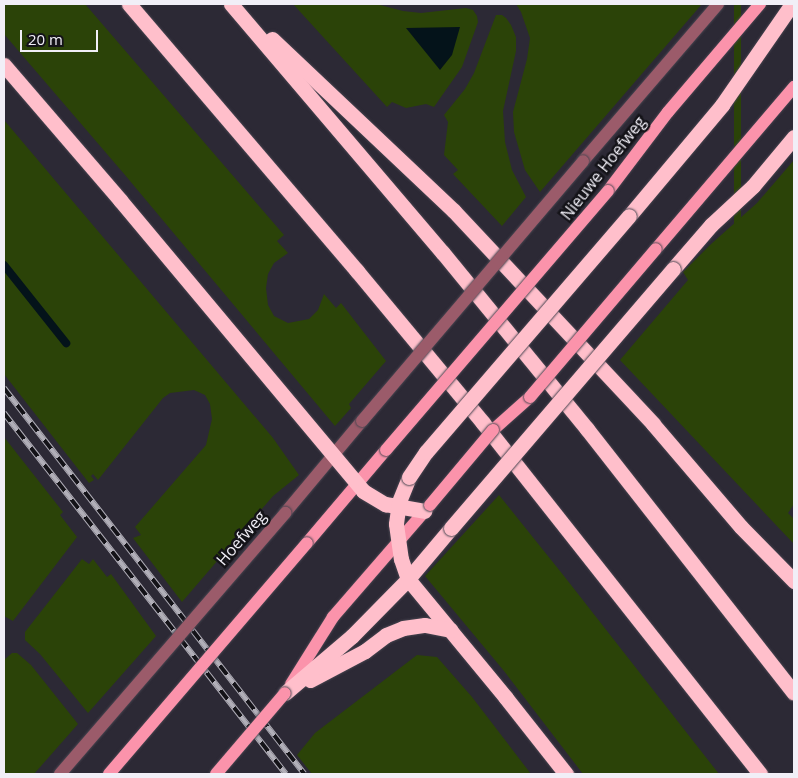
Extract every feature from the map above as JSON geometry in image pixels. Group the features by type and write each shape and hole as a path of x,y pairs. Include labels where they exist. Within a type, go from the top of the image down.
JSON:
{"highway":[{"path":"130,4 358,271 483,423 760,774"},
{"path":"231,4 424,231 587,429 794,693"},
{"path":"235,4 454,211 653,424 731,517 794,581"},
{"path":"566,774 408,579 402,563 398,542 398,507 408,477 426,452 722,106 792,4"},
{"path":"4,66 131,213 357,484 379,502 398,507 427,508"},
{"path":"285,693 368,620 408,579 711,225 752,186 794,137"},
{"path":"285,693 365,651 382,638 409,626 430,625 451,630"}],"main road":[{"name":"Nieuwe Hoefweg","path":"357,484 608,191 668,112 760,4"},
{"path":"216,774 285,693 333,617 493,430 530,397 794,87"},
{"path":"109,774 357,484"}],"street":[{"name":"Nieuwe Hoefweg","path":"446,322 718,4"},
{"name":"Hoefweg","path":"60,774 446,322"}],"green space":[{"path":"4,4 85,4 284,235 277,241 288,253 274,263 268,274 266,288 268,305 274,316 288,323 309,319 318,310 324,294 336,308 341,303 386,361 349,404 351,408 335,426 4,34"},
{"path":"293,4 376,4 403,11 421,13 466,8 473,10 478,22 462,67 434,107 426,104 406,108 392,102 387,107"},
{"path":"516,4 702,4 540,192 525,170 514,132 513,112 527,59 530,38 521,12"},
{"path":"734,4 741,4 741,278 734,278"},
{"path":"496,15 502,15 506,18 516,37 516,51 503,111 505,142 512,170 526,197 502,226 453,174 458,170 444,155 448,122 444,115 465,89 474,73"},
{"path":"4,120 273,438 299,475 273,496 182,602 133,538 141,535 135,527 206,445 212,419 210,404 205,395 194,390 170,393 163,398 98,480 93,474 91,476 94,480 89,483 4,374"},
{"path":"794,160 794,504 788,513 794,519 794,544 620,360 688,280 683,272 757,203"},
{"path":"4,437 63,512 60,515 77,537 13,621 4,616"},
{"path":"499,495 719,774 583,774 504,671 425,576"},
{"path":"82,559 89,564 93,559 107,577 111,574 156,636 88,713 40,654 25,640 25,632"},
{"path":"12,653 17,653 31,665 78,724 34,774 4,774 4,660"},
{"path":"417,655 437,657 472,697 531,774 312,774 297,755 315,733"}],"shaded area":[{"path":"460,27 452,55 440,70 406,28"}],"waterway":[{"path":"4,265 66,343"}],"railway":[{"path":"4,388 304,774"},
{"path":"4,413 286,774"}]}
